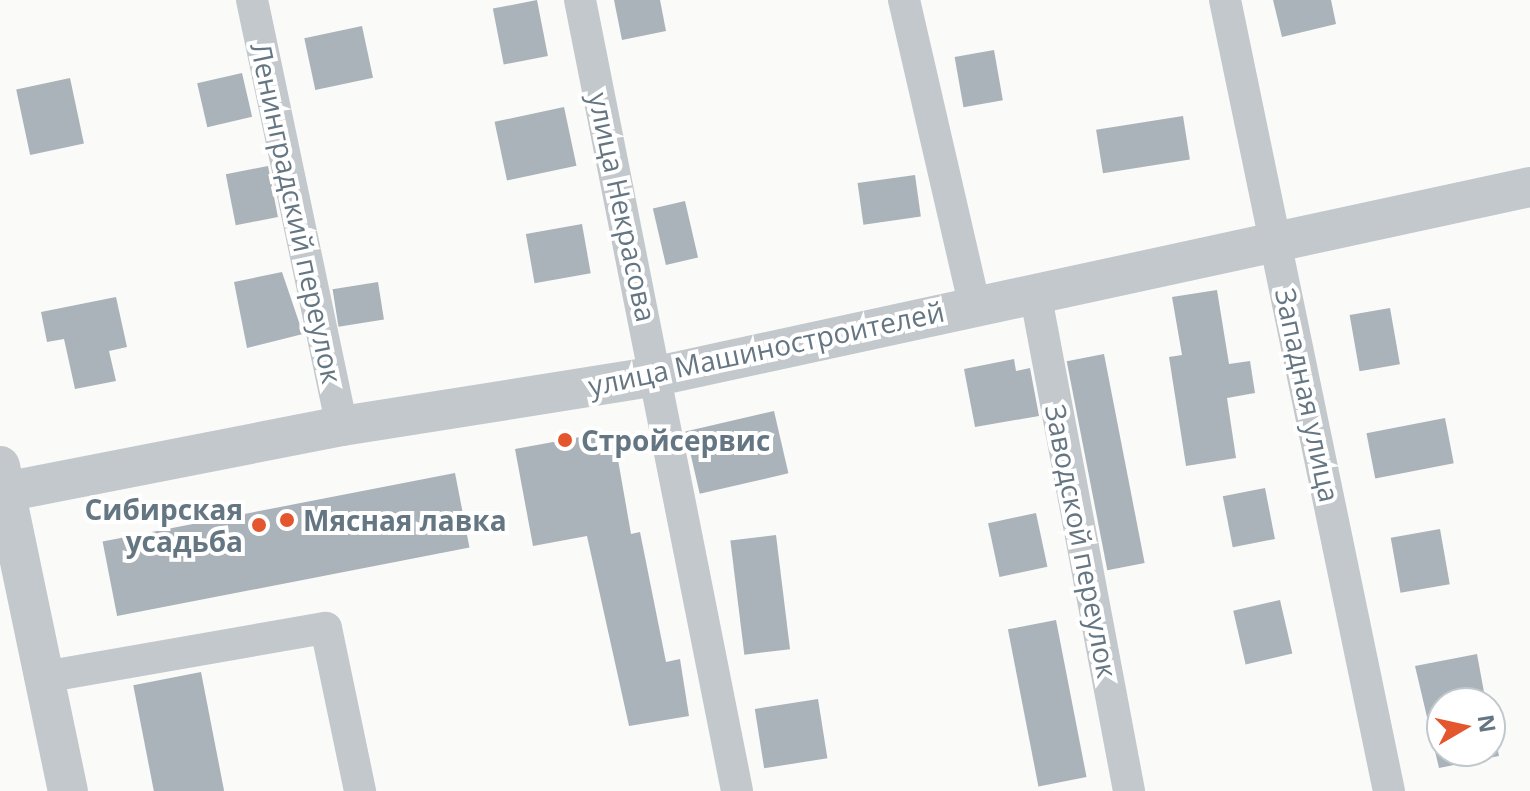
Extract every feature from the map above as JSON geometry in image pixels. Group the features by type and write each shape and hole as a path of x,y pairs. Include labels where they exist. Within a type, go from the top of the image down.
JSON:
{"street":[{"name":"Ленинградский переулок","path":"252,0 342,426"},
{"name":"улица Некрасова","path":"580,0 737,791"},
{"path":"904,0 974,303"},
{"name":"Западная улица","path":"1225,0 1278,242 1389,791"},
{"name":"улица Машиностроителей","path":"2,484 657,376 974,303 1530,187"},
{"name":"Заводской переулок","path":"1035,292 1129,791"},
{"path":"2,484 68,791"},
{"path":"44,677 326,628 360,791"}],"building":[{"path":"537,0 548,56 504,65 493,9"},
{"path":"614,0 660,0 666,31 622,40"},
{"path":"1273,0 1331,0 1336,24 1282,37"},
{"path":"362,26 373,78 315,90 304,38"},
{"path":"994,50 1003,100 963,107 955,57"},
{"path":"242,73 252,117 207,127 197,83"},
{"path":"70,78 84,144 30,155 16,89"},
{"path":"564,107 576,166 507,180 495,122"},
{"path":"1183,116 1190,159 1103,173 1096,130"},
{"path":"268,166 278,217 236,225 226,174"},
{"path":"915,175 921,217 863,225 858,183"},
{"path":"685,201 698,258 666,265 653,208"},
{"path":"582,224 591,273 535,283 526,234"},
{"path":"282,272 303,334 247,348 234,282"},
{"path":"378,282 384,320 339,327 333,289"},
{"path":"1217,290 1229,364 1250,361 1255,393 1227,398 1236,458 1186,466 1169,357 1182,355 1172,297"},
{"path":"116,297 127,347 109,351 116,381 75,389 64,339 47,342 41,312"},
{"path":"1390,308 1400,364 1360,371 1350,315"},
{"path":"1104,354 1145,563 1107,570 1067,361"},
{"path":"1014,359 1016,371 1030,368 1039,416 975,427 964,369"},
{"path":"774,411 788,473 700,494 685,431"},
{"path":"1445,418 1454,463 1375,478 1366,433"},
{"path":"613,431 631,534 640,532 666,662 680,659 689,716 629,726 587,536 533,546 515,449"},
{"path":"455,473 470,548 117,616 103,542"},
{"path":"1265,488 1275,539 1233,547 1223,496"},
{"path":"1036,513 1047,567 1000,577 988,523"},
{"path":"1440,529 1450,584 1400,593 1391,538"},
{"path":"776,535 790,649 744,655 730,541"},
{"path":"1280,600 1292,654 1246,664 1233,611"},
{"path":"1056,620 1087,777 1038,786 1008,629"},
{"path":"1477,654 1483,687 1426,687 1426,713 1415,666"},
{"path":"201,672 224,791 154,791 133,685"},
{"path":"818,699 827,758 764,768 755,709"}],"place":[{"name":"Стройсервис","path":"565,440"},
{"name":"Мясная лавка","path":"287,520"},
{"name":"Сибирская усадьба","path":"259,525"}]}
